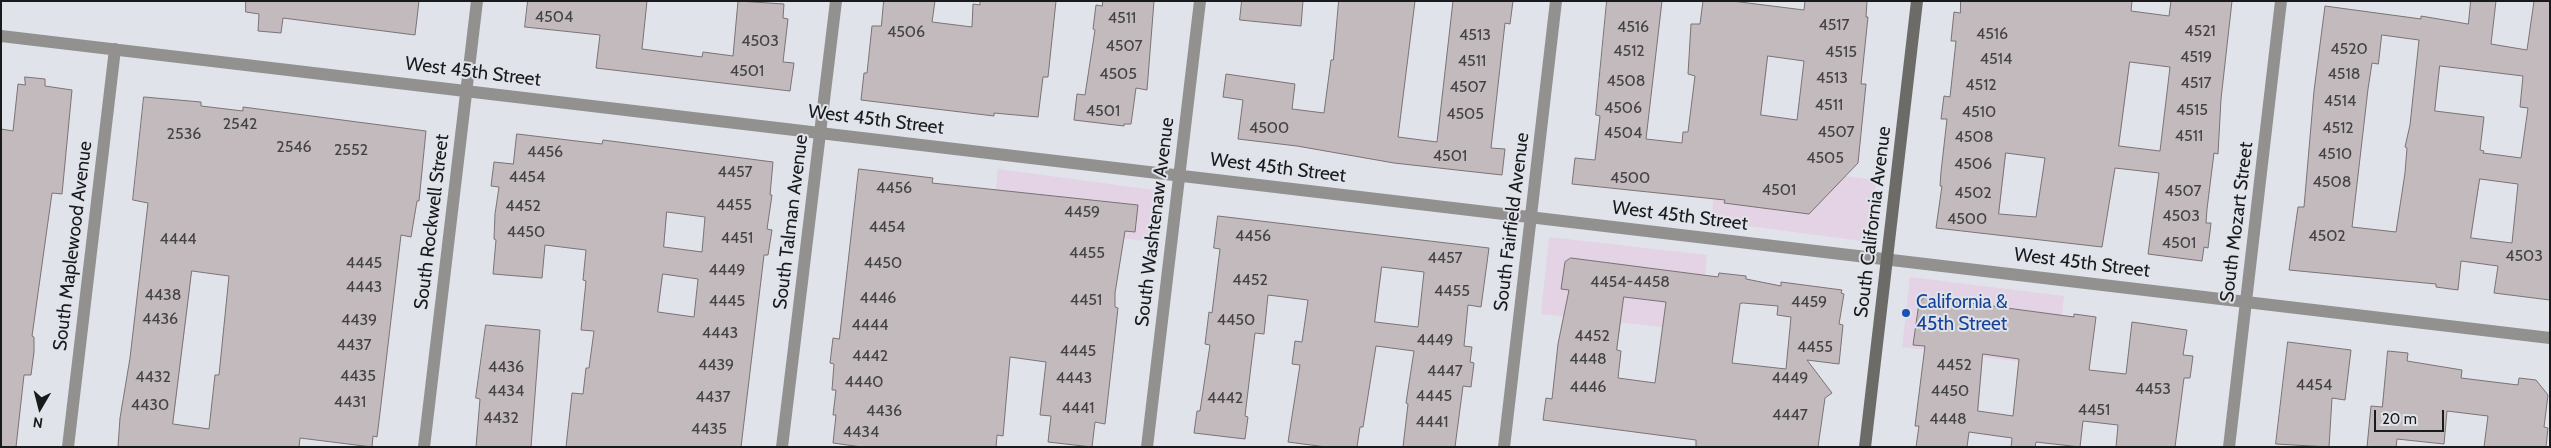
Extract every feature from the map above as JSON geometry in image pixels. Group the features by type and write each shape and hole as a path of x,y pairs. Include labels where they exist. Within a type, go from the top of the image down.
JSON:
{"main road":[{"name":"South California Avenue","path":"1865,447 1917,1"}],"street":[{"name":"South Rockwell Street","path":"424,447 478,1"},
{"name":"South Talman Avenue","path":"782,447 836,1"},
{"name":"South Washtenaw Avenue","path":"1147,447 1200,1"},
{"name":"South Fairfield Avenue","path":"1504,447 1556,1"},
{"name":"South Mozart Street","path":"2230,447 2281,1"},
{"name":"West 45th Street","path":"1,36 2550,338"},
{"name":"South Maplewood Avenue","path":"68,447 115,49"}],"shaded area":[{"path":"1718,160 1876,180 1869,242 1711,221"},
{"path":"998,169 1162,191 1154,242 992,222"},
{"path":"1549,237 1707,255 1699,331 1541,314"},
{"path":"1910,277 2064,296 2056,366 1902,347"}],"building":[{"path":"246,1 419,1 415,35 283,18 281,33 258,31 259,14 246,12"},
{"path":"528,1 647,1 642,49 702,57 703,52 733,56 738,1 784,4 783,18 788,19 783,62 794,63 790,91 596,68 600,35 525,27"},
{"path":"884,1 935,1 932,22 972,27 973,4 980,5 980,1 1056,1 1048,77 1043,77 1038,117 994,113 994,116 861,100 864,73 867,73 872,26 881,26"},
{"path":"1103,1 1154,1 1147,90 1136,88 1131,124 1124,124 1124,126 1074,120 1077,94 1085,95 1095,30 1093,29 1096,5 1102,6"},
{"path":"1242,1 1303,1 1301,26 1240,20"},
{"path":"1339,1 1415,1 1398,137 1437,142 1453,1 1513,1 1510,24 1505,23 1491,148 1505,149 1502,175 1394,163 1297,146 1238,139 1243,100 1223,97 1226,74 1295,84 1292,109 1324,113 1331,60 1333,60"},
{"path":"1607,1 1662,1 1646,139 1682,143 1683,132 1688,132 1695,76 1688,74 1691,24 1700,24 1703,1 1732,1 1804,10 1805,1 1867,1 1866,17 1868,17 1861,84 1866,84 1858,163 1809,214 1724,203 1725,200 1572,184 1575,158 1595,160 1600,116 1596,115","holes":["1768,56 1804,61 1797,120 1761,115"]},
{"path":"1961,1 2132,1 2131,11 2169,16 2171,1 2232,1 2221,99 2218,154 2214,153 2207,209 2206,223 2211,223 2208,248 2204,247 2202,261 2148,254 2159,173 2115,168 2102,247 1936,228 1942,186 1940,186 1941,172 1947,119 1941,119 1944,96 1950,97 1956,41 1951,41 1954,12 1960,13","holes":["2130,62 2170,67 2160,151 2119,146","2006,153 2045,158 2036,217 1999,214"]},
{"path":"2471,1 2496,1 2491,44 2527,50 2534,1 2550,1 2550,300 2494,293 2498,266 2461,261 2458,290 2436,287 2436,284 2289,270 2298,207 2304,207 2314,91 2325,6 2421,19 2421,16 2468,24","holes":["2382,35 2419,40 2410,125 2405,147 2407,148 2405,173 2396,232 2352,227 2372,63 2378,64","2440,66 2523,76 2520,107 2528,108 2521,158 2483,153 2484,151 2480,150 2484,117 2435,111","2480,179 2518,184 2512,243 2471,238"]},
{"path":"25,77 45,79 45,86 72,90 62,194 52,193 32,336 34,337 34,352 31,375 24,375 16,447 1,447 1,129 13,131 18,84 25,85"},
{"path":"144,97 201,102 201,106 243,111 243,107 426,131 419,201 417,201 411,237 401,235 377,437 373,436 372,447 300,438 299,447 118,447 120,418 130,358 148,203 133,200","holes":["192,271 229,276 219,375 215,375 209,429 173,424"]},
{"path":"517,134 602,144 603,140 773,162 770,195 772,195 767,229 772,230 768,255 764,255 741,447 566,447 572,393 583,394 586,368 589,368 594,331 581,330 586,281 583,280 586,250 545,245 542,278 493,274 496,240 494,239 495,214 499,187 491,186 494,162 513,164","holes":["667,212 705,217 702,252 664,247","663,274 698,279 694,317 658,312"]},
{"path":"859,169 933,178 932,183 1138,205 1135,232 1125,231 1115,293 1115,307 1118,308 1105,424 1095,422 1092,447 1048,442 1051,416 1040,415 1046,362 1010,357 1003,436 997,435 996,447 862,447 833,443 836,415 833,415 836,390 832,390 834,364 830,363 833,338 839,339"},
{"path":"1218,216 1489,248 1481,307 1468,305 1464,346 1472,347 1470,362 1474,363 1471,387 1463,386 1455,447 1403,447 1408,404 1406,403 1414,351 1376,346 1363,427 1360,427 1357,447 1326,447 1288,442 1300,365 1292,364 1295,341 1302,342 1308,300 1268,295 1264,334 1255,333 1245,416 1248,417 1245,439 1194,433 1197,411 1200,411 1210,345 1205,344 1209,312 1212,313 1220,249 1214,248","holes":["1382,267 1424,272 1418,327 1375,322"]},
{"path":"1571,258 1718,277 1719,273 1746,276 1746,279 1781,286 1781,282 1842,290 1841,293 1844,294 1839,324 1843,325 1839,364 1807,360 1832,393 1825,398 1818,447 1696,447 1696,440 1543,420 1546,398 1552,399 1558,344 1569,290 1561,289 1565,262","holes":["1624,297 1666,302 1655,383 1618,378 1621,351 1617,350","1740,304 1778,306 1777,315 1791,317 1786,369 1732,363"]},
{"path":"1925,297 2074,317 2074,314 2096,317 2089,370 2126,374 2132,322 2187,330 2183,355 2193,356 2190,378 2184,378 2175,447 2116,447 2118,425 2083,421 2080,447 2036,442 2035,447 2011,447 2012,438 1969,432 1967,447 1916,447 1919,426 1915,426 1925,346 1913,345 1919,303","holes":["1983,354 2019,359 2013,416 1978,411"]},
{"path":"486,325 540,330 531,447 476,447 480,399 476,398"},
{"path":"2288,342 2351,350 2345,400 2332,398 2329,447 2276,444"},
{"path":"2388,351 2408,353 2407,361 2462,370 2461,378 2518,385 2519,378 2536,380 2548,395 2544,427 2548,428 2546,447 2484,447 2488,416 2447,411 2444,444 2397,439 2396,447 2367,447 2371,406 2382,407"}],"place":[{"name":"California & 45th Street","path":"1906,313"}]}
